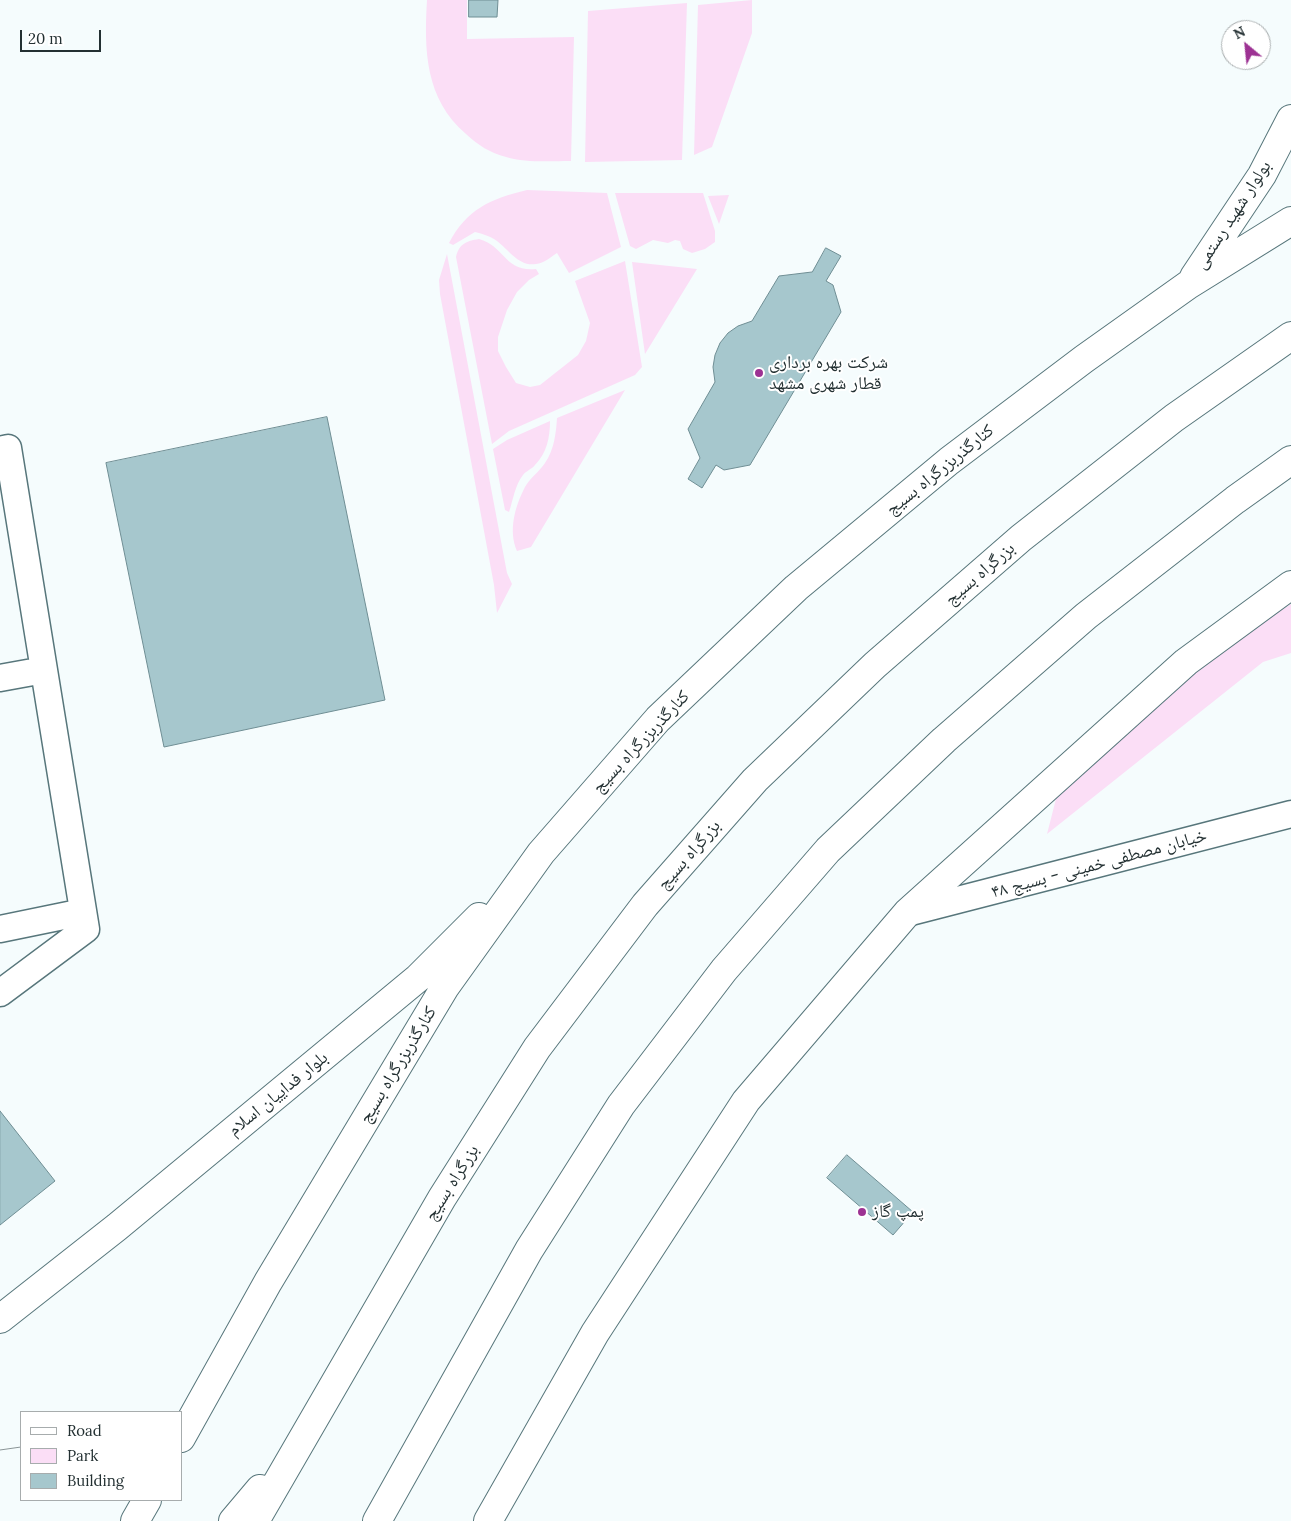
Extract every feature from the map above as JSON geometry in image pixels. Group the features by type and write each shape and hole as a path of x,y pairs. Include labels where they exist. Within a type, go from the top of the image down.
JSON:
{"main road":[{"name":"بولوار شهید رستمی","path":"1188,285 1262,175 1291,118"},
{"name":"کنارگذربزرگراه بسیج","path":"182,1436 268,1282 445,988 541,853 658,719 796,588 949,461 1084,359 1188,285 1291,220"},
{"name":"بزرگراه بسیج","path":"254,1521 442,1198 538,1048 645,905 755,780 875,665 1021,538 1174,418 1291,336"},
{"path":"377,1521 529,1250 621,1105 724,970 828,850 944,740 1086,616 1235,500 1291,460"},
{"path":"488,1521 595,1333 746,1100 907,914 1186,662 1291,586"},
{"name":"بلوار فداییان اسلام","path":"0,1319 117,1227 418,978 541,853"},
{"path":"233,1521 296,1448"},
{"path":"135,1521 146,1501"}],"street":[{"path":"0,450 8,448 84,920"},
{"path":"0,678 44,670"},
{"name":"خیابان مصطفی خمینی - بسیج ۴۸","path":"907,914 1291,814"},
{"path":"0,929 84,920"},
{"path":"0,993 84,920"}],"green space":[{"path":"427,0 467,0 467,39 574,37 571,161 530,161 500,155 489,151 475,142 452,120 442,105 430,73 426,37"},
{"path":"752,0 752,33 712,147 694,155 698,5"},
{"path":"687,3 682,160 585,162 588,11"},
{"path":"527,190 607,193 621,247 569,273 557,253 539,263 524,263 494,239 475,232 453,245 449,243 464,222 481,207 502,197"},
{"path":"615,193 703,193 715,231 715,242 705,249 692,253 683,249 680,241 675,240 668,243 653,240 636,249 630,246"},
{"path":"729,195 719,224 708,196"},
{"path":"479,239 488,242 517,267 536,269 539,274 529,280 517,292 507,310 498,337 498,351 516,383 530,387 540,385 578,355 586,341 590,323 575,281 625,261 642,367 635,375 509,431 492,444 456,257 459,249 464,244"},
{"path":"447,254 507,573 512,584 497,613 494,585 440,294 439,280"},
{"path":"632,262 697,269 645,354"},
{"path":"625,390 531,547 517,551 514,543 513,527 518,502 529,481 543,466 551,453 557,418"},
{"path":"550,421 545,450 534,466 520,479 509,512 505,510 493,449 507,440"},
{"path":"1291,604 1291,653 1263,662 1047,834 1057,795 1192,667"}],"building":[{"path":"469,0 498,0 497,17 469,17"},
{"name":"شرکت بهره برداری قطار شهری مشهد","path":"826,248 841,256 826,281 833,285 841,312 750,465 724,470 716,465 702,488 688,479 700,458 688,429 715,382 713,367 720,343 728,333 738,326 752,321 779,276 812,272"},
{"path":"327,417 385,700 164,747 106,463"},
{"path":"0,1111 55,1181 0,1225"},
{"path":"847,1155 913,1212 893,1235 827,1178"}],"tram line":[{"path":"0,1450 20,1447"}],"place":[{"name":"شرکت بهره برداری قطار شهری مشهد","path":"759,373"},
{"name":"پمپ گاز","path":"862,1212"}]}
